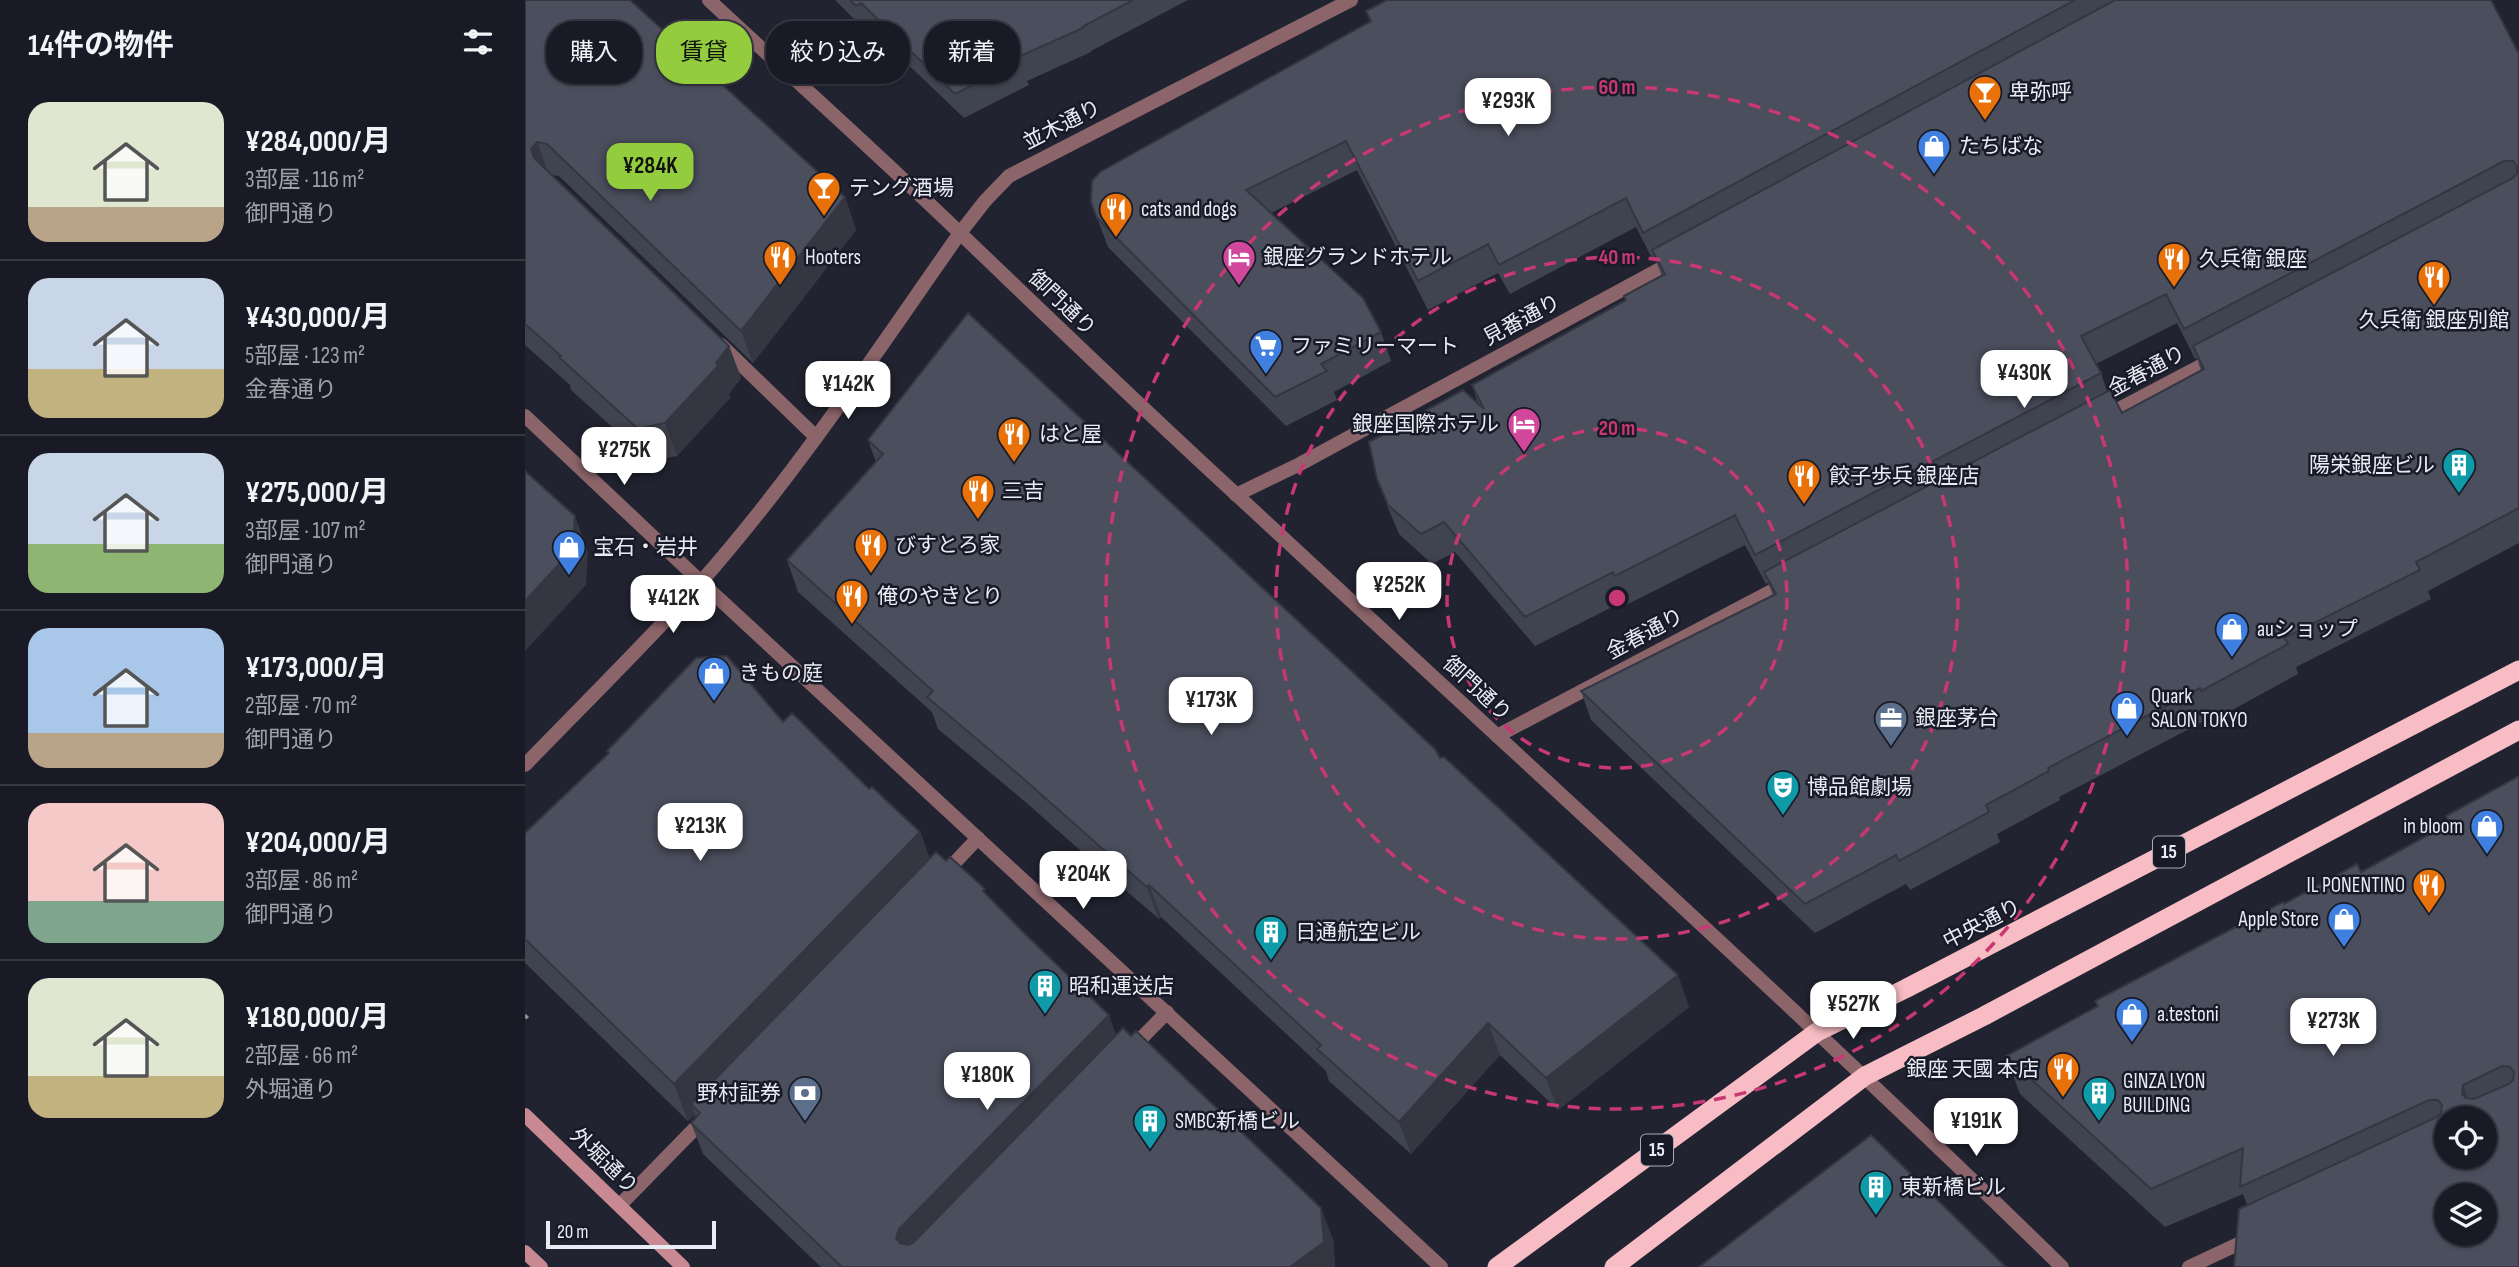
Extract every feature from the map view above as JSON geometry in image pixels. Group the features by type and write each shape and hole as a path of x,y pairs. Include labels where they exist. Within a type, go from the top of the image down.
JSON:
{"highway":[{"name":"中央通り","path":"1497,1267 1817,1032 1917,983 2519,670"},
{"path":"1613,1267 1865,1076 1975,1021 2519,730"}],"main road":[{"name":"外堀通り","path":"525,1115 684,1267"},
{"path":"525,1252 541,1267"}],"street":[{"name":"御門通り","path":"709,0 1236,495 1865,1076 2061,1267"},
{"name":"並木通り","path":"525,765 701,582 816,437 960,233 1009,176 1350,0"},
{"name":"見番通り","path":"1236,495 1312,457 1693,252"},
{"path":"713,337 816,437"},
{"name":"金春通り","path":"2090,424 2225,353"},
{"path":"525,416 1441,1267"},
{"name":"金春通り","path":"1497,736 1796,578"},
{"path":"932,887 978,838"},
{"path":"1122,1058 1167,1012"},
{"path":"620,1205 721,1101"},
{"path":"2189,1267 2262,1233"}],"path":[{"path":"525,1018 531,1012"}],"building":[{"path":"525,0 630,0 656,24 656,84 722,84 845,197 741,331 547,144 537,142 531,149 534,158 729,346 716,363 718,366 665,423 638,429 525,324"},
{"path":"850,0 1133,0 1083,28 1020,56 1020,21 924,21 924,64 910,50 910,21 880,21 861,3 856,6"},
{"path":"1387,0 2075,0 1643,233 1626,198 1499,265 1488,244 1418,281 1346,141 1246,190 1363,298 1381,332 1321,364 1327,371 1275,397 1097,218 1091,202 1092,181 1100,172 1371,21 1366,11"},
{"path":"2115,0 2491,0 2519,54 2519,508 2416,562 2420,570 2284,638 2288,644 2048,768 2049,771 1986,805 1989,812 1899,861 1896,855 1805,904 1581,691 1776,594 1764,572 2110,390 2122,413 2204,369 2193,346 2513,178 2517,174 2517,166 2513,161 2504,161 2184,329 2166,294 2081,336 2101,373 1755,555 1735,515 1615,576 1613,572 1525,617 1444,522 1421,534 1388,505 1377,479 1369,442 1463,390 1484,409 1472,385 1626,300 1624,296 1665,274 1652,250"},
{"path":"945,84 975,84 955,94"},
{"path":"968,313 1435,749 1440,758 1444,757 1678,975 1546,1078 1488,1023 1399,1122 1317,1049 1321,1045 1149,885 1147,887 927,697 933,691 787,560 883,454 868,440"},
{"path":"525,471 575,516 573,549 525,601"},
{"path":"727,656 783,722 792,713 869,789 872,787 920,832 674,1084 525,939 525,833 609,753 607,751 696,658"},
{"path":"2519,776 2519,1267 2234,1267 2239,1209 2434,1118 2434,1169 2497,1169 2497,1106 2442,1106 2438,1100 2429,1100 2240,1187 2243,1148 2151,1189 2006,1056 2098,1006 2095,1001 2283,902 2284,904 2357,864 2361,872 2450,823 2446,816","holes":["2502,1066 2510,1067 2514,1072 2513,1080 2509,1084 2474,1099 2466,1098 2462,1094 2463,1085"]},
{"path":"936,852 946,861 950,857 985,889 983,891 1022,931 1109,1015 899,1229 896,1238 900,1243 913,1243 1123,1028 1131,1036 1136,1031 1321,1208 1324,1242 1290,1267 842,1267 691,1123 700,1113 691,1104"},
{"path":"1871,1135 2006,1267 1699,1267"}],"place":[{"name":"卑弥呼","path":"1985,122"},
{"name":"たちばな","path":"1934,176"},
{"name":"テング酒場","path":"824,218"},
{"name":"cats and dogs","path":"1116,239"},
{"name":"Hooters","path":"780,287"},
{"name":"銀座グランドホテル","path":"1239,287"},
{"name":"久兵衛 銀座","path":"2174,289"},
{"name":"久兵衛 銀座別館","path":"2434,307"},
{"name":"ファミリーマート","path":"1266,376"},
{"name":"銀座国際ホテル","path":"1524,454"},
{"name":"はと屋","path":"1014,464"},
{"name":"陽栄銀座ビル","path":"2459,495"},
{"name":"餃子歩兵 銀座店","path":"1804,506"},
{"name":"三吉","path":"978,521"},
{"name":"びすとろ家","path":"871,575"},
{"name":"宝石・岩井","path":"569,577"},
{"name":"俺のやきとり","path":"852,626"},
{"name":"auショップ","path":"2232,659"},
{"name":"きもの庭","path":"714,703"},
{"name":"Quark SALON TOKYO","path":"2127,738"},
{"name":"銀座茅台","path":"1891,748"},
{"name":"博品館劇場","path":"1783,817"},
{"name":"in bloom","path":"2487,856"},
{"name":"IL PONENTINO","path":"2429,915"},
{"name":"Apple Store","path":"2344,949"},
{"name":"日通航空ビル","path":"1271,962"},
{"name":"昭和運送店","path":"1045,1016"},
{"name":"a.testoni","path":"2132,1044"},
{"name":"銀座 天國 本店","path":"2063,1099"},
{"name":"野村証券","path":"805,1123"},
{"name":"GINZA LYON BUILDING","path":"2099,1123"},
{"name":"SMBC新橋ビル","path":"1150,1151"},
{"name":"東新橋ビル","path":"1876,1217"}]}
